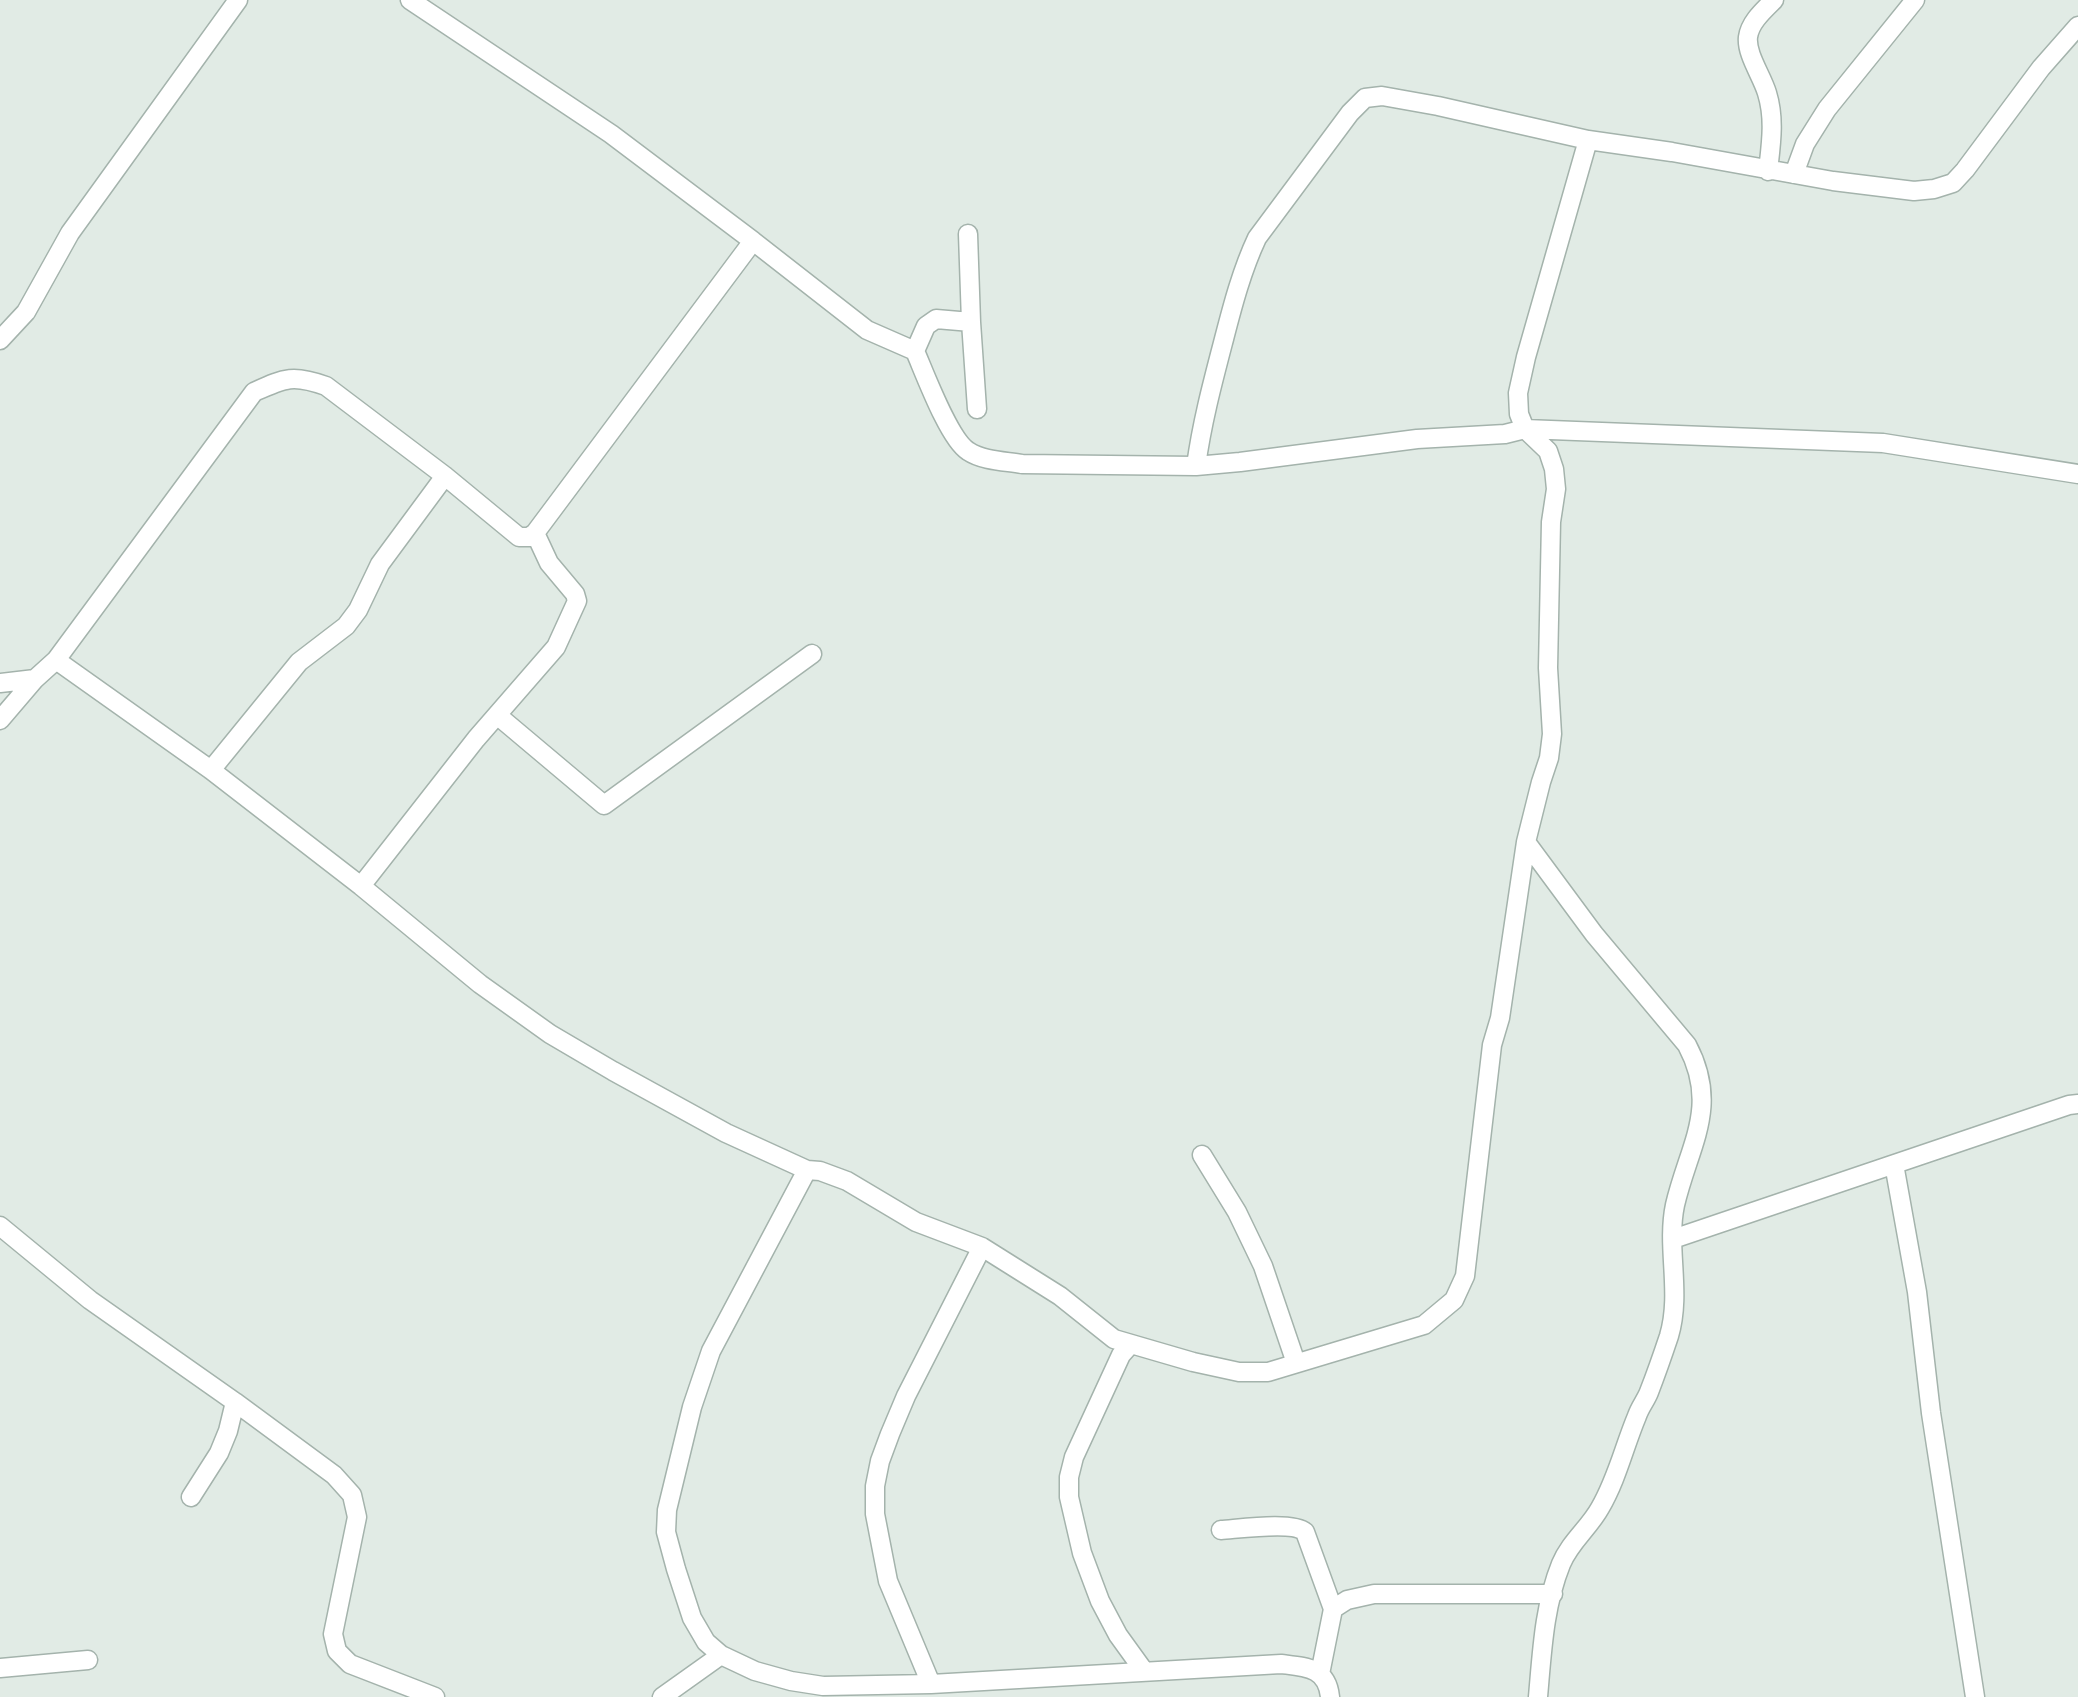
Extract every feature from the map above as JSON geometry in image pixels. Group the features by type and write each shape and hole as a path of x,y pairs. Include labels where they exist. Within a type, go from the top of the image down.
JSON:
{"street":[{"path":"0,340 26,312 70,233 238,0"},
{"path":"410,0 611,134 867,330 910,348 954,436 965,450 978,457 1022,464 1196,466 1418,439 1505,434 1525,429 1883,442 2078,474"},
{"path":"1768,171 1773,134 1771,114 1761,75 1749,49 1748,36 1751,25 1774,0"},
{"path":"1794,174 1804,144 1827,109 1915,0"},
{"path":"1196,466 1208,398 1237,289 1251,251 1257,238 1350,113 1365,98 1382,96 1438,106 1588,140 1672,152 1833,182 1914,191 1934,189 1953,183 2041,68 2078,26"},
{"path":"56,660 211,770 361,886 480,984 550,1034 726,1133 807,1170 820,1171 847,1180 916,1222 982,1247 1060,1296 1114,1339 1239,1372 1269,1372 1424,1325 1454,1300 1465,1276 1492,1045 1500,1018 1527,842 1549,758 1552,734 1548,668 1551,522 1556,489 1554,469 1548,452 1525,429 1519,414 1518,393 1526,357 1588,140"},
{"path":"968,234 977,409"},
{"path":"0,720 35,679 56,660 254,392 282,380 305,378 326,386 445,476 519,537 530,537 536,533 753,241"},
{"path":"910,348 926,326 936,319 971,322"},
{"path":"211,770 299,662 346,626 358,610 380,564 445,476"},
{"path":"361,886 476,739 556,646 577,601 575,594 549,563 536,533"},
{"path":"497,715 604,805 812,654"},
{"path":"0,683 35,679"},
{"path":"1527,842 1594,934 1687,1045 1697,1063 1702,1085 1700,1121 1675,1206 1673,1239 1675,1302 1669,1336 1637,1416 1619,1469 1591,1524 1573,1543 1561,1563 1545,1624 1538,1697"},
{"path":"1673,1239 2069,1105 2078,1104"},
{"path":"1202,1155 1237,1212 1263,1266 1296,1363"},
{"path":"1894,1164 1917,1292 1933,1423 1975,1697"},
{"path":"807,1170 711,1351 692,1407 667,1510 666,1532 676,1569 692,1618 706,1642 721,1655 754,1671 791,1681 823,1686 931,1684 1281,1664 1307,1667 1320,1674 1329,1688 1330,1697"},
{"path":"0,1226 90,1300 334,1475 352,1495 357,1517 333,1634 337,1651 350,1664 435,1697"},
{"path":"931,1684 888,1581 875,1514 875,1486 880,1461 906,1396 982,1247"},
{"path":"1130,1345 1121,1355 1074,1457 1069,1477 1069,1497 1082,1553 1100,1601 1118,1635 1144,1671"},
{"path":"190,1497 219,1453 228,1431 235,1402"},
{"path":"1221,1530 1291,1526 1305,1532 1333,1609 1320,1674"},
{"path":"1333,1609 1347,1600 1374,1594 1553,1594"},
{"path":"662,1697 721,1655"},
{"path":"0,1668 88,1660"}]}
